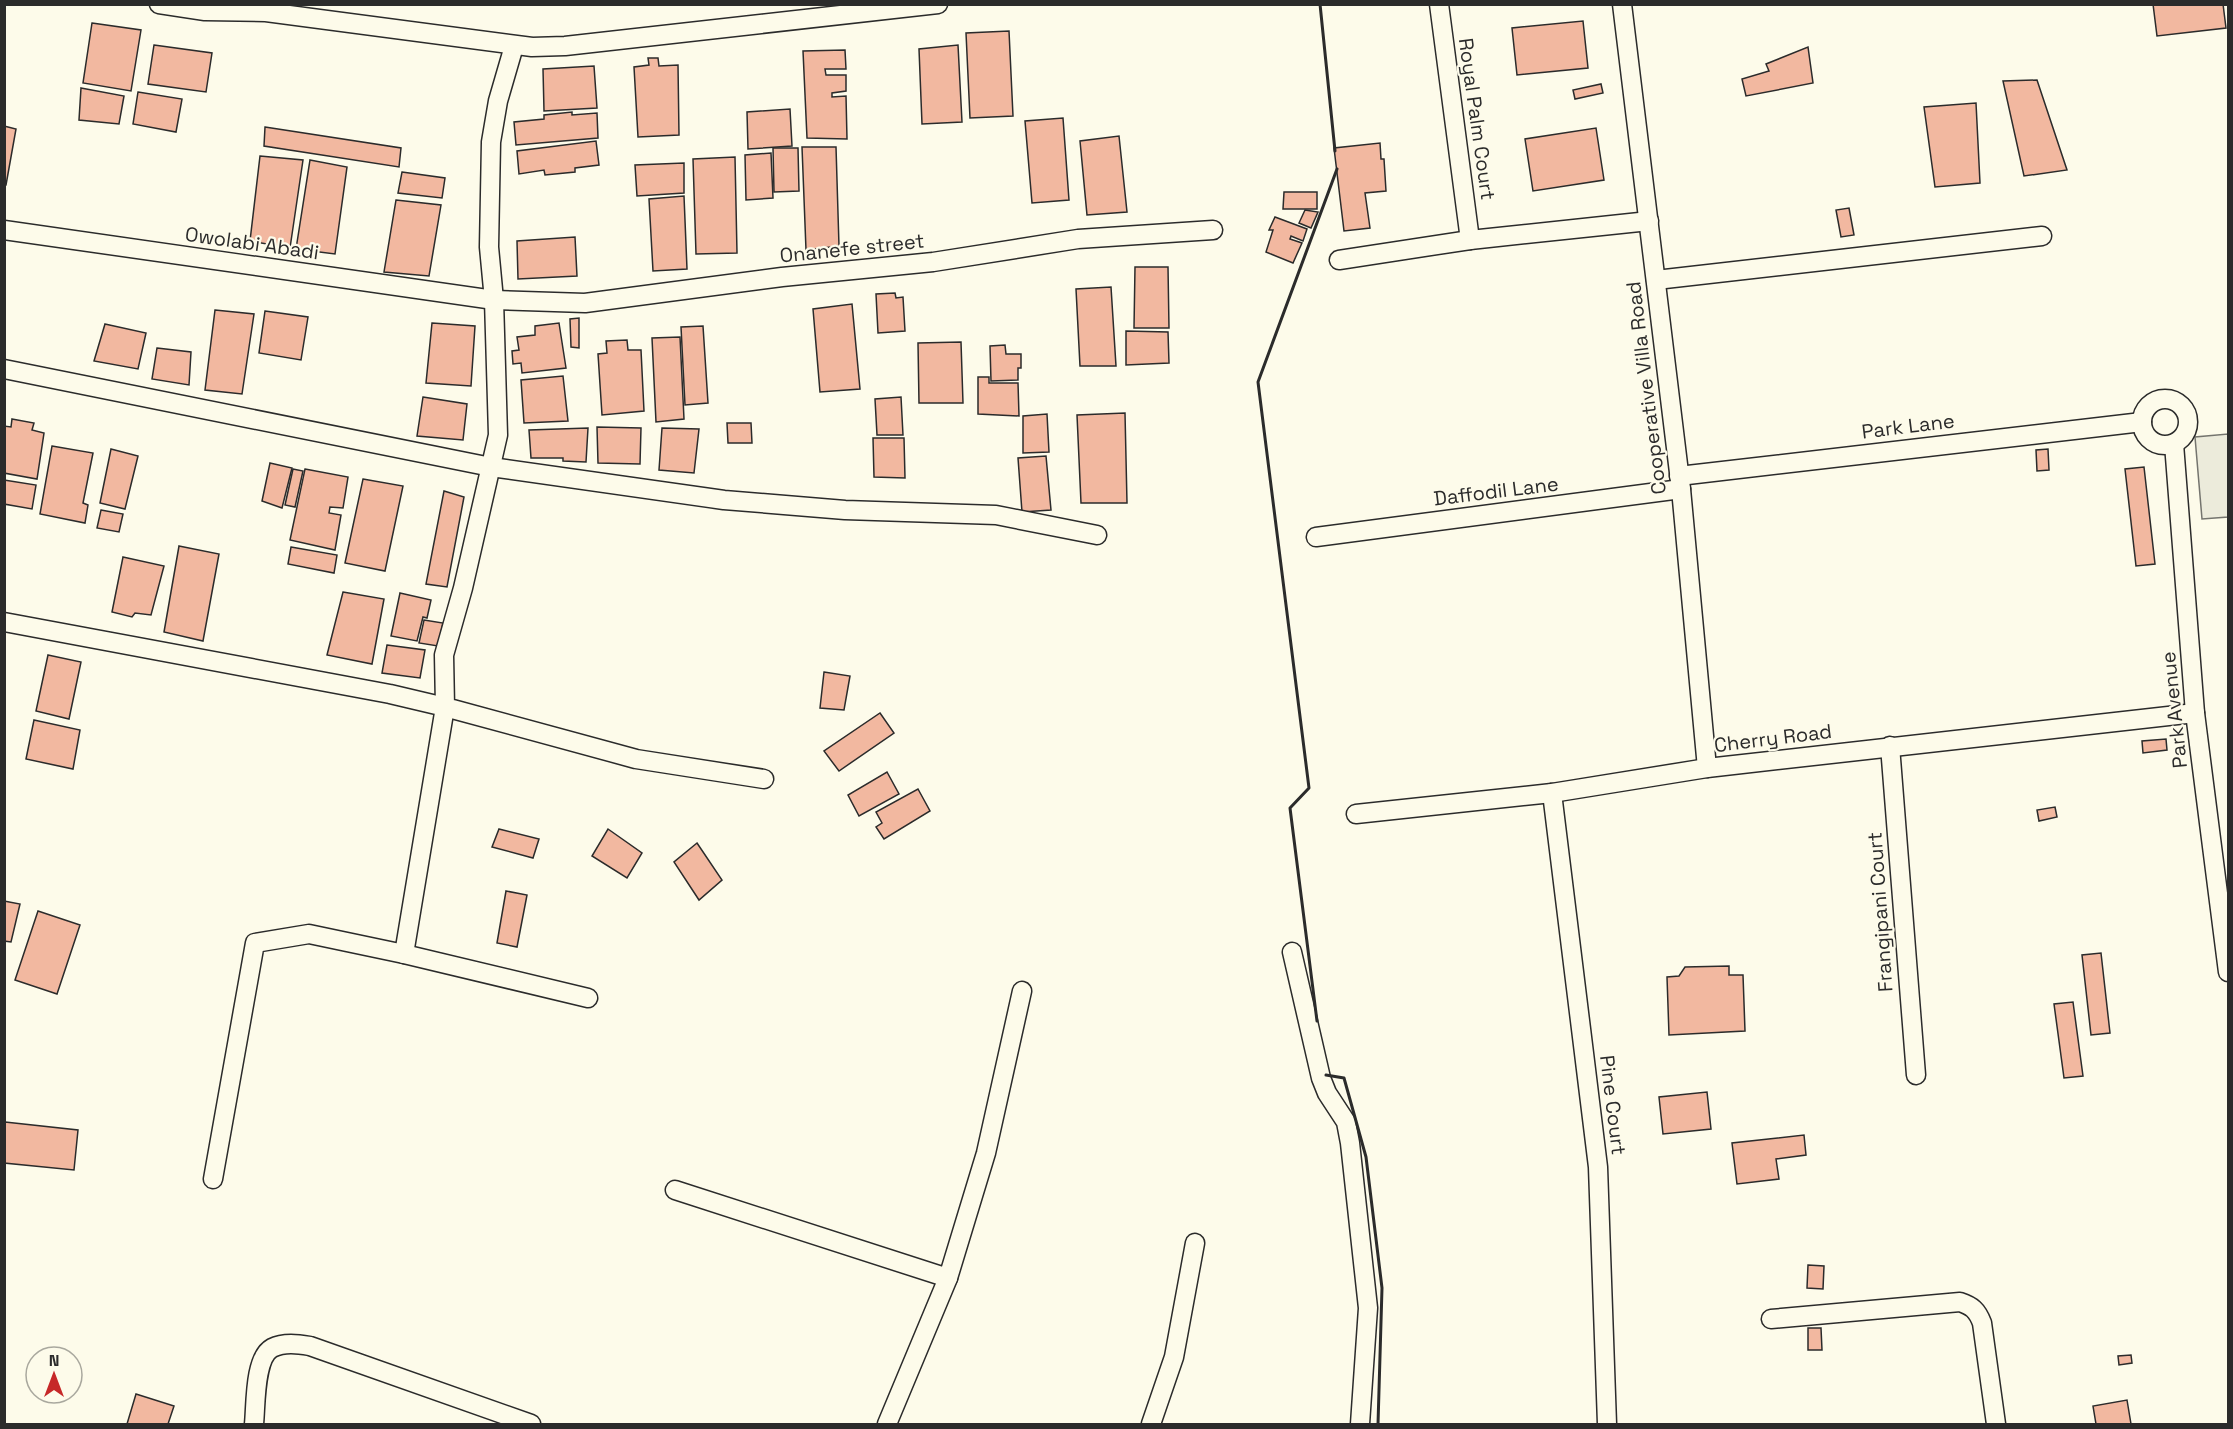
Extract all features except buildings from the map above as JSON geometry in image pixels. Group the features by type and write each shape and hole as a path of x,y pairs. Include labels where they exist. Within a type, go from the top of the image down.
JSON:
{"street":[{"path":"159,4 205,11 266,8 532,47 565,46 938,4"},
{"name":"Royal Palm Court","path":"1439,4 1470,240"},
{"name":"Cooperative Villa Road","path":"1622,4 1680,483 1707,768"},
{"path":"404,954 445,707 444,655 463,588 498,435 494,300 489,247 491,142 498,101 514,46"},
{"path":"1340,260 1470,240 1649,221"},
{"name":"Owolabi Abadi","path":"4,230 494,300"},
{"name":"Onanefe street","path":"494,300 585,303 782,277 933,262 1078,238 1213,230"},
{"path":"1656,280 2042,236"},
{"path":"4,369 491,467 724,500 845,510 996,515 1097,535"},
{"path":"2163,399 2174,400 2188,417 2188,428 2174,444 2158,444 2146,436 2142,422 2144,411 2152,403 2163,399"},
{"name":"Park Lane","path":"1680,483 2142,422"},
{"name":"Park Avenue","path":"2174,444 2195,713 2229,972"},
{"name":"Daffodil Lane","path":"1316,537 1680,483"},
{"path":"4,622 390,694 636,759 764,779"},
{"name":"Cherry Road","path":"1356,814 1552,793 1707,768 2195,713"},
{"name":"Frangipani Court","path":"1890,746 1916,1075"},
{"name":"Pine Court","path":"1552,793 1598,1167 1607,1425"},
{"path":"213,1179 255,943 309,934 588,998"},
{"path":"1292,952 1321,1078 1327,1093 1346,1122 1350,1143 1368,1308 1360,1425"},
{"path":"887,1425 948,1278 986,1153 1022,991"},
{"path":"675,1190 948,1278"},
{"path":"1151,1425 1174,1357 1195,1243"},
{"path":"1770,1319 1960,1302 1971,1305 1978,1313 1982,1323 1996,1425"},
{"path":"254,1425 260,1363 272,1348 291,1343 310,1346 506,1420 531,1425"}],"shaded area":[{"path":"2228,434 2228,517 2202,519 2195,437"}],"wall":[{"path":"1320,4 1335,151"},
{"path":"1317,1021 1290,808 1309,788 1258,382 1337,169"},
{"path":"1326,1075 1344,1078 1366,1157 1382,1288 1378,1424"}]}
